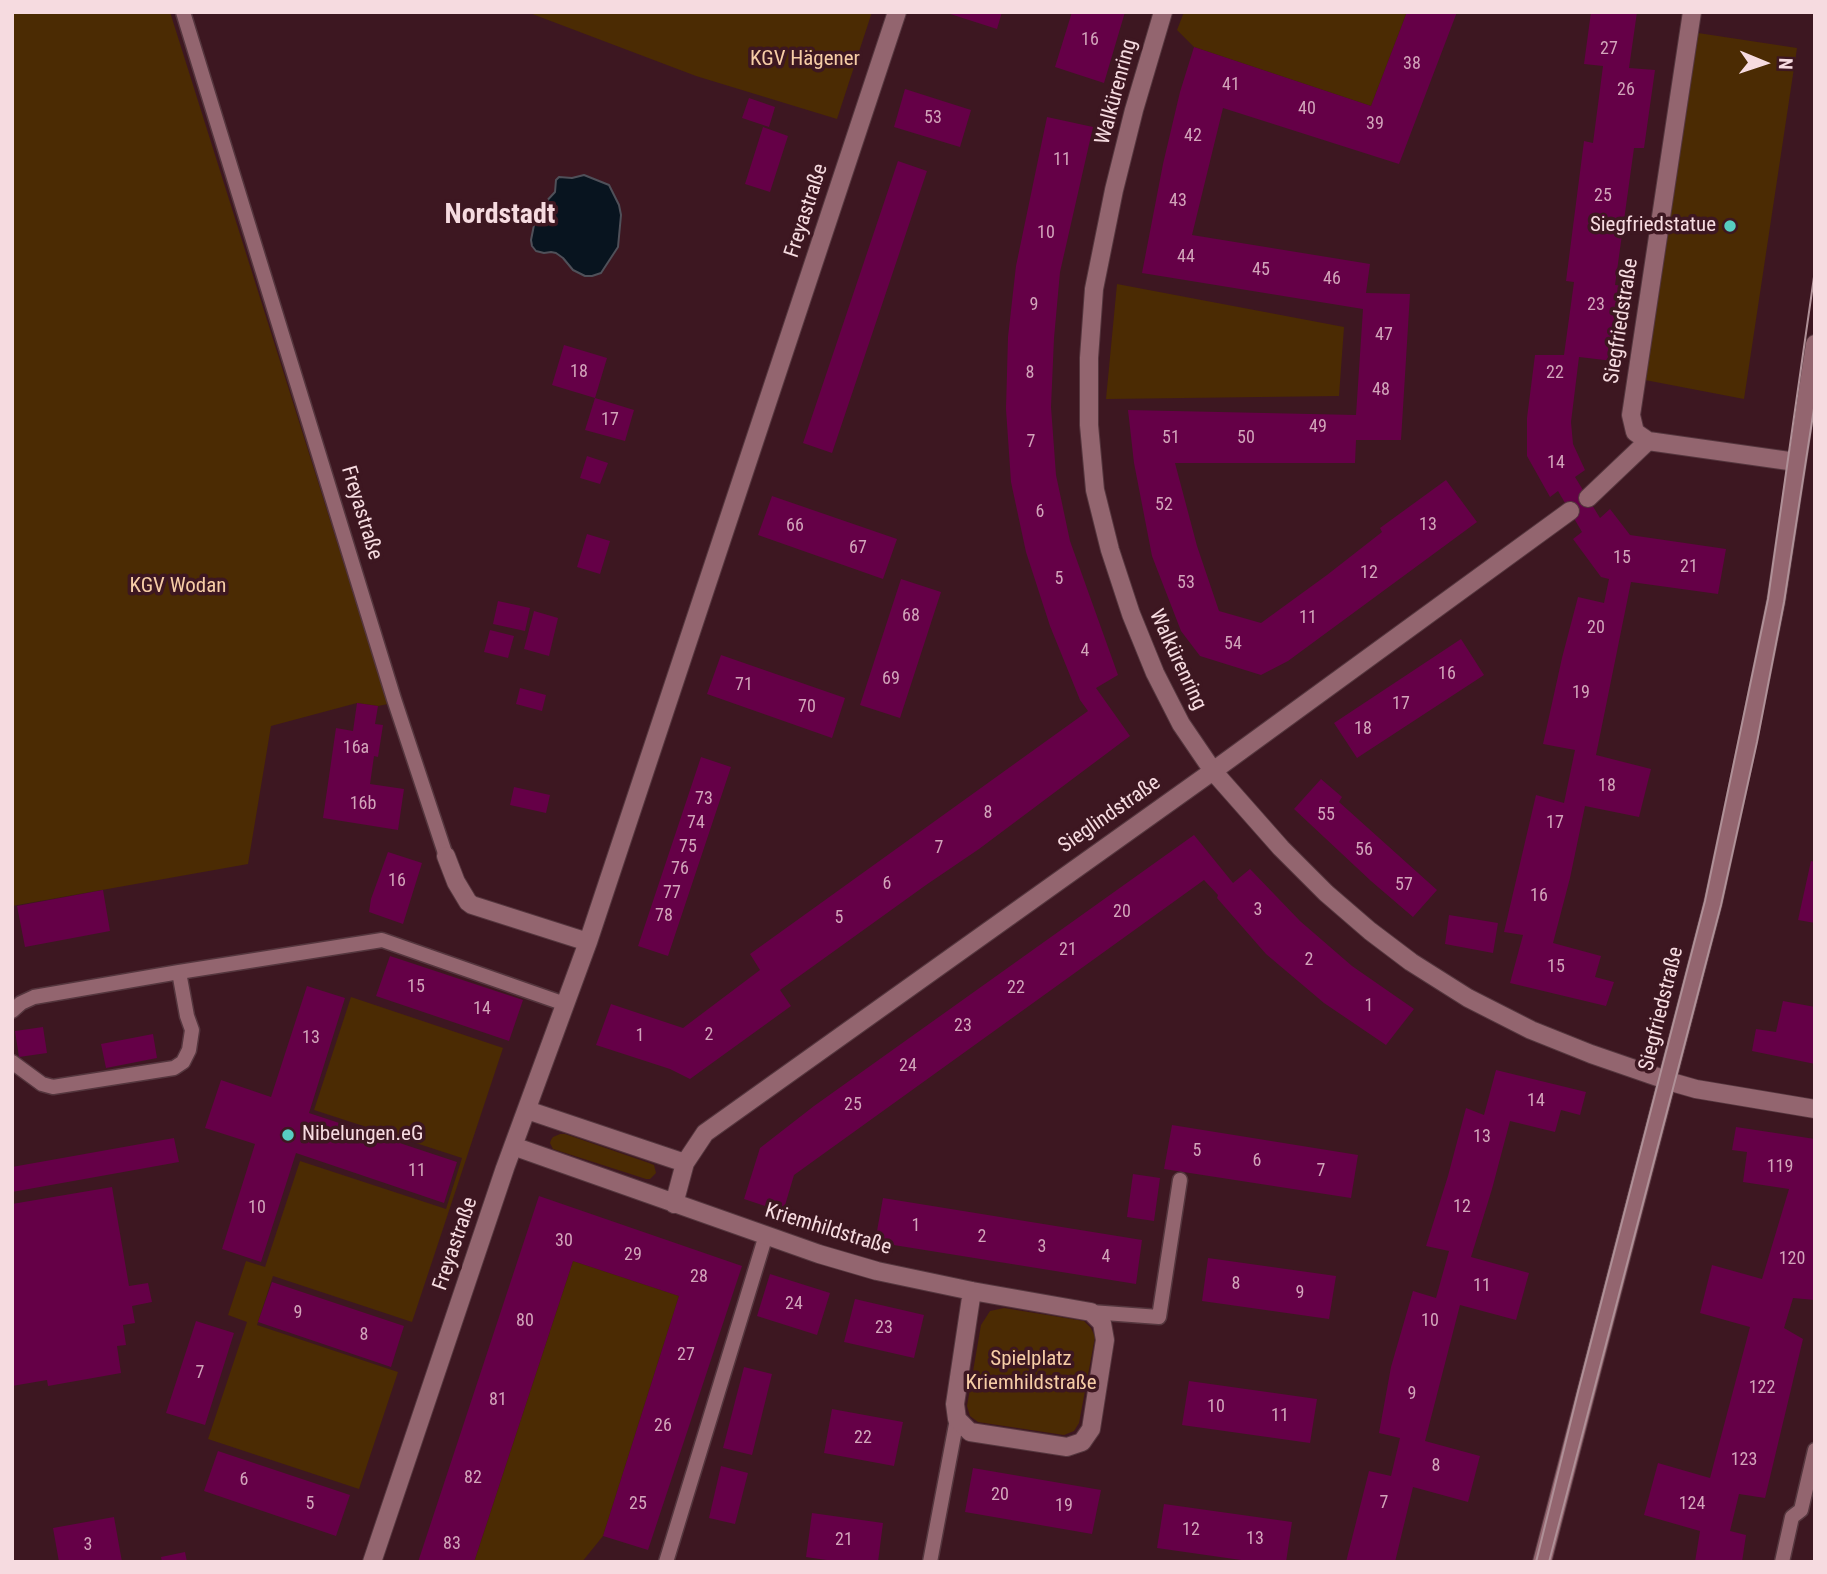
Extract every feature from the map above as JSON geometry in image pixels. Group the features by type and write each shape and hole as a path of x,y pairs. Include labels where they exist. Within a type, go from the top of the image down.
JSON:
{"street":[{"name":"Freyastraße","path":"372,1562 513,1146 588,942 897,12"},
{"name":"Walkürenring","path":"1163,12 1114,190 1094,289 1089,358 1089,425 1095,490 1110,550 1131,614 1181,724 1213,771 1280,848 1326,893 1411,962 1468,998 1531,1030 1591,1054 1696,1089 1815,1109"},
{"name":"Siegfriedstraße","path":"1648,441 1635,432 1631,415 1692,12"},
{"name":"Siegfriedstraße","path":"1542,1562 1713,903 1776,601 1797,462 1810,407 1815,344"},
{"path":"1588,498 1648,441 1797,462"},
{"name":"Sieglindstraße","path":"685,1163 705,1133 1213,771 1570,511"},
{"name":"Freyastraße","path":"446,856 456,882 472,905 588,942"},
{"path":"527,1110 685,1163 674,1204"},
{"name":"Kriemhildstraße","path":"513,1146 766,1236 877,1271 1091,1312"},
{"path":"972,1291 955,1404 957,1419 970,1432 1067,1447 1082,1442 1091,1429 1105,1340 1102,1323 1091,1312"}],"lane":[{"name":"Freyastraße","path":"183,12 394,699 446,856"},
{"path":"12,1011 34,997 382,940 565,1004"},
{"path":"12,1062 42,1084 53,1087 174,1068 183,1062 192,1030 179,972"},
{"path":"1091,1312 1159,1317 1180,1180"},
{"path":"666,1562 766,1236"},
{"path":"930,1562 957,1419"},
{"path":"1782,1562 1792,1517 1808,1511 1815,1450"}],"green space":[{"name":"KGV Wodan","path":"12,12 170,12 388,704 378,706 357,703 271,726 248,864 12,906"},
{"name":"KGV Hägener","path":"527,12 872,12 837,119 696,76"},
{"path":"1184,12 1407,12 1371,106 1194,47 1177,30"},
{"path":"1698,33 1797,48 1744,399 1645,380"},
{"path":"1117,284 1344,327 1339,396 1106,399"},
{"path":"351,997 503,1048 412,1322 273,1276 257,1325 398,1372 359,1489 208,1439 247,1322 228,1315 246,1261 265,1267 300,1161 446,1209 462,1158 314,1110"},
{"path":"560,1134 654,1165 656,1173 646,1179 553,1149 551,1140"},
{"path":"573,1261 679,1296 603,1536 582,1562 474,1562"},
{"name":"Spielplatz Kriemhildstraße","path":"1004,1308 1084,1321 1091,1328 1095,1337 1079,1423 1074,1431 1064,1435 978,1422 970,1416 967,1406 981,1325 990,1311"}],"water":[{"path":"584,175 609,185 621,215 618,247 601,273 592,276 585,276 573,270 556,253 536,251 531,240 542,206 555,192 556,180 559,177"}],"building":[{"path":"944,12 1002,12 997,29"},
{"path":"1072,12 1125,12 1104,83 1055,67"},
{"path":"1407,12 1457,12 1399,164 1223,108 1192,235 1370,264 1366,293 1410,294 1401,440 1356,440 1355,463 1175,463 1197,546 1219,611 1261,623 1382,532 1380,528 1446,480 1477,522 1288,661 1261,675 1200,656 1181,631 1152,556 1134,463 1128,410 1356,415 1363,309 1142,273 1163,164 1194,47 1371,106"},
{"path":"1591,12 1637,12 1629,68 1655,70 1644,148 1634,148 1615,285 1624,286 1613,361 1579,357 1571,422 1573,444 1585,470 1575,477 1600,518 1610,509 1630,535 1726,549 1718,594 1631,582 1596,755 1651,769 1639,817 1585,806 1553,943 1601,956 1595,977 1614,982 1606,1006 1510,983 1523,935 1504,932 1536,795 1564,803 1575,750 1543,744 1578,597 1604,603 1609,579 1601,577 1573,539 1582,532 1558,491 1550,497 1527,456 1527,418 1535,355 1564,355 1574,282 1566,281 1584,141 1593,143 1603,66 1584,64"},
{"path":"905,89 971,110 960,147 894,127"},
{"path":"749,98 775,107 769,127 742,118"},
{"path":"1047,117 1093,127 1060,272 1051,407 1056,475 1070,541 1118,675 1096,688 1130,736 979,849 780,990 791,1006 690,1079 670,1069 596,1045 611,1004 683,1028 760,970 750,954 1088,711 1080,700 1050,626 1026,552 1011,482 1006,409 1008,337 1016,266"},
{"path":"763,127 788,136 770,192 745,184"},
{"path":"898,161 927,171 832,453 803,443"},
{"path":"564,345 607,358 595,398 552,385"},
{"path":"595,398 634,410 625,441 585,430"},
{"path":"587,456 608,463 600,484 580,478"},
{"path":"772,496 897,539 883,579 758,535"},
{"path":"587,534 610,541 600,574 577,567"},
{"path":"901,579 941,592 900,718 860,705"},
{"path":"498,601 530,608 525,631 493,624"},
{"path":"534,611 558,618 549,656 524,649"},
{"path":"490,630 514,636 508,658 484,652"},
{"path":"1461,639 1484,675 1357,758 1334,723"},
{"path":"721,655 845,698 832,738 707,694"},
{"path":"520,688 546,695 542,711 516,704"},
{"path":"357,703 378,706 375,724 383,725 378,757 374,756 370,784 404,789 398,830 323,818 336,728 353,731"},
{"path":"701,757 731,767 668,956 638,946"},
{"path":"1321,779 1342,797 1339,802 1437,890 1413,917 1294,809"},
{"path":"514,787 550,795 546,813 510,805"},
{"path":"1194,835 1233,883 1250,869 1300,921 1352,966 1414,1009 1386,1045 1324,1003 1266,954 1204,880 794,1175 783,1212 744,1199 760,1148 814,1106"},
{"path":"388,852 422,863 403,924 369,912"},
{"path":"1811,861 1815,862 1815,923 1798,920"},
{"path":"103,890 110,931 25,947 17,906"},
{"path":"1449,915 1498,923 1493,953 1445,944"},
{"path":"390,956 523,1000 509,1041 376,996"},
{"path":"307,986 345,998 309,1113 457,1162 444,1203 296,1153 261,1262 222,1249 255,1144 205,1128 221,1080 271,1097"},
{"path":"1783,1001 1815,1007 1815,1064 1752,1051 1756,1029 1776,1032"},
{"path":"43,1027 47,1053 19,1057 15,1031"},
{"path":"153,1034 157,1058 106,1068 101,1044"},
{"path":"1496,1070 1586,1092 1580,1115 1561,1110 1555,1132 1510,1121 1471,1257 1529,1273 1516,1320 1460,1305 1425,1441 1480,1456 1468,1502 1413,1487 1395,1562 1346,1562 1369,1471 1391,1476 1400,1438 1379,1433 1391,1367 1413,1291 1436,1298 1449,1251 1426,1246 1466,1108 1484,1115"},
{"path":"1172,1125 1358,1155 1351,1198 1164,1169"},
{"path":"1736,1127 1815,1139 1815,1300 1793,1298 1784,1328 1803,1339 1765,1498 1739,1494 1730,1531 1746,1535 1742,1562 1695,1562 1700,1531 1644,1515 1658,1463 1710,1478 1750,1327 1700,1313 1712,1265 1762,1279 1789,1189 1743,1182 1747,1152 1732,1150"},
{"path":"174,1138 179,1162 12,1192 12,1167"},
{"path":"1133,1174 1160,1178 1154,1221 1127,1217"},
{"path":"112,1187 129,1286 148,1283 152,1302 132,1306 135,1323 123,1325 126,1345 117,1346 121,1373 48,1386 47,1380 12,1386 12,1204"},
{"path":"539,1196 742,1266 648,1550 603,1536 679,1296 573,1261 474,1562 418,1562"},
{"path":"883,1198 1142,1240 1136,1284 875,1242"},
{"path":"1208,1258 1336,1276 1329,1319 1202,1301"},
{"path":"770,1274 830,1293 817,1335 757,1316"},
{"path":"272,1282 404,1326 391,1367 258,1322"},
{"path":"855,1299 924,1315 914,1358 844,1342"},
{"path":"196,1321 234,1333 205,1425 166,1413"},
{"path":"744,1367 772,1374 752,1455 723,1448"},
{"path":"1189,1381 1317,1399 1310,1443 1182,1425"},
{"path":"832,1409 903,1422 894,1466 824,1453"},
{"path":"218,1451 350,1495 336,1536 204,1491"},
{"path":"721,1466 748,1473 735,1524 709,1518"},
{"path":"973,1468 1101,1490 1092,1534 965,1512"},
{"path":"1164,1504 1292,1522 1286,1562 1255,1562 1157,1548"},
{"path":"812,1513 883,1523 878,1562 840,1562 806,1557"},
{"path":"114,1517 122,1562 59,1562 53,1528"},
{"path":"185,1552 187,1562 162,1562 161,1557"}],"tram line":[{"path":"1536,1562 1705,901 1768,599 1815,270"},
{"path":"1549,1562 1721,905 1784,602 1815,402"}],"place":[{"name":"Siegfriedstatue","path":"1730,226"},
{"name":"Nibelungen.eG","path":"288,1135"}],"district":[{"name":"Nordstadt","path":"500,216"}]}
